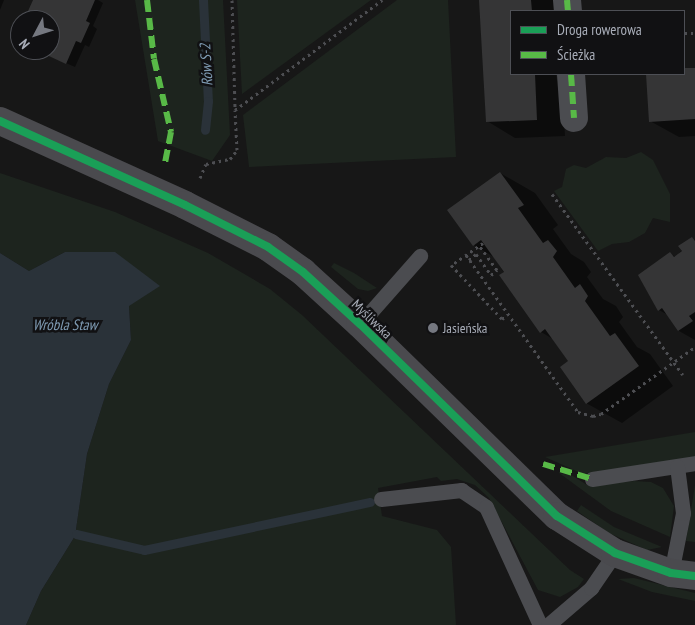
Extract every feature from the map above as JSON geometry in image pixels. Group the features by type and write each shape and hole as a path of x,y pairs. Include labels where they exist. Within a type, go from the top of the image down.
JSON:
{"street":[{"path":"571,75 574,118"},
{"name":"Myśliwska","path":"0,121 185,204 268,247 302,272 360,324 557,516 615,553 683,574"}],"lane":[{"path":"360,324 420,256"},
{"path":"592,479 695,463"},
{"path":"677,466 683,513 683,574"},
{"path":"381,499 461,490 486,507 540,625"},
{"path":"548,625 591,588 615,553"}],"path":[{"path":"200,178 206,164 230,159 237,150 232,0"},
{"path":"235,110 382,0"},
{"path":"552,194 683,375"},
{"path":"468,260 476,254 491,274 497,270 481,244 451,266 502,319 507,315"},
{"path":"466,255 578,412 588,416 601,414 695,347"}],"shaded area":[{"path":"135,0 223,0 230,135 212,161 158,141"},
{"path":"237,0 371,0 242,94"},
{"path":"397,0 448,0 456,157 249,167 243,115"},
{"path":"641,152 653,160 670,194 670,222 653,218 645,233 629,242 612,244 598,251 554,191 562,187 566,169 574,165 586,168 606,157 626,158"},
{"path":"0,173 115,212 208,253 270,289 302,315 570,570 584,579 578,587 560,597 538,590 489,498 475,485 457,479 441,481 437,477 378,488 382,516 437,530 451,547 456,625 26,625 41,591 75,536 87,454 109,384 131,340 129,306 65,252 29,271 0,253"},
{"path":"334,263 377,288 368,291 358,289 331,267"},
{"path":"695,432 695,457 583,474 545,457"},
{"path":"559,473 573,476 587,485 634,481 651,482 663,488 674,506 670,537 611,511"},
{"path":"695,485 695,542 686,541"},
{"path":"581,505 614,527 662,547 647,550 609,533 577,511"},
{"path":"634,578 695,593 695,601 652,592 618,579"}],"water":[{"name":"Wróbla Staw","path":"65,252 115,252 160,286 129,306 131,340 109,384 87,454 75,536 41,591 26,625 0,625 0,253 29,271"}],"building":[{"path":"33,0 95,0 86,21 90,23 81,43 76,41 66,64 57,60 60,60 60,10 28,10"},
{"path":"479,0 531,0 532,10 510,10 510,75 535,75 537,120 486,122"},
{"path":"685,68 695,68 695,119 649,122 646,75 685,75"},
{"path":"500,172 524,205 518,208 543,243 548,240 557,251 553,257 575,288 580,284 588,296 585,301 610,336 615,333 639,366 586,404 560,367 568,361 545,329 540,333 499,275 504,272 481,240 473,246 447,210"},
{"path":"692,237 695,241 695,312 689,316 693,321 678,331 662,308 658,311 638,275 670,252 674,257 682,251 678,246"}],"waterway":[{"name":"Rów S-2","path":"203,0 208,101 205,130"},
{"path":"76,534 144,550 370,502"}],"marked path":[{"path":"147,0 154,59 171,132 165,163"},
{"path":"567,0 568,10"},
{"path":"571,75 574,118"},
{"path":"543,464 592,479"}],"cycle path":[{"path":"0,121 185,205 268,247 303,272 360,324 557,516 615,553 671,573 695,576"}],"place":[{"name":"Jasieńska","path":"433,328"}]}
